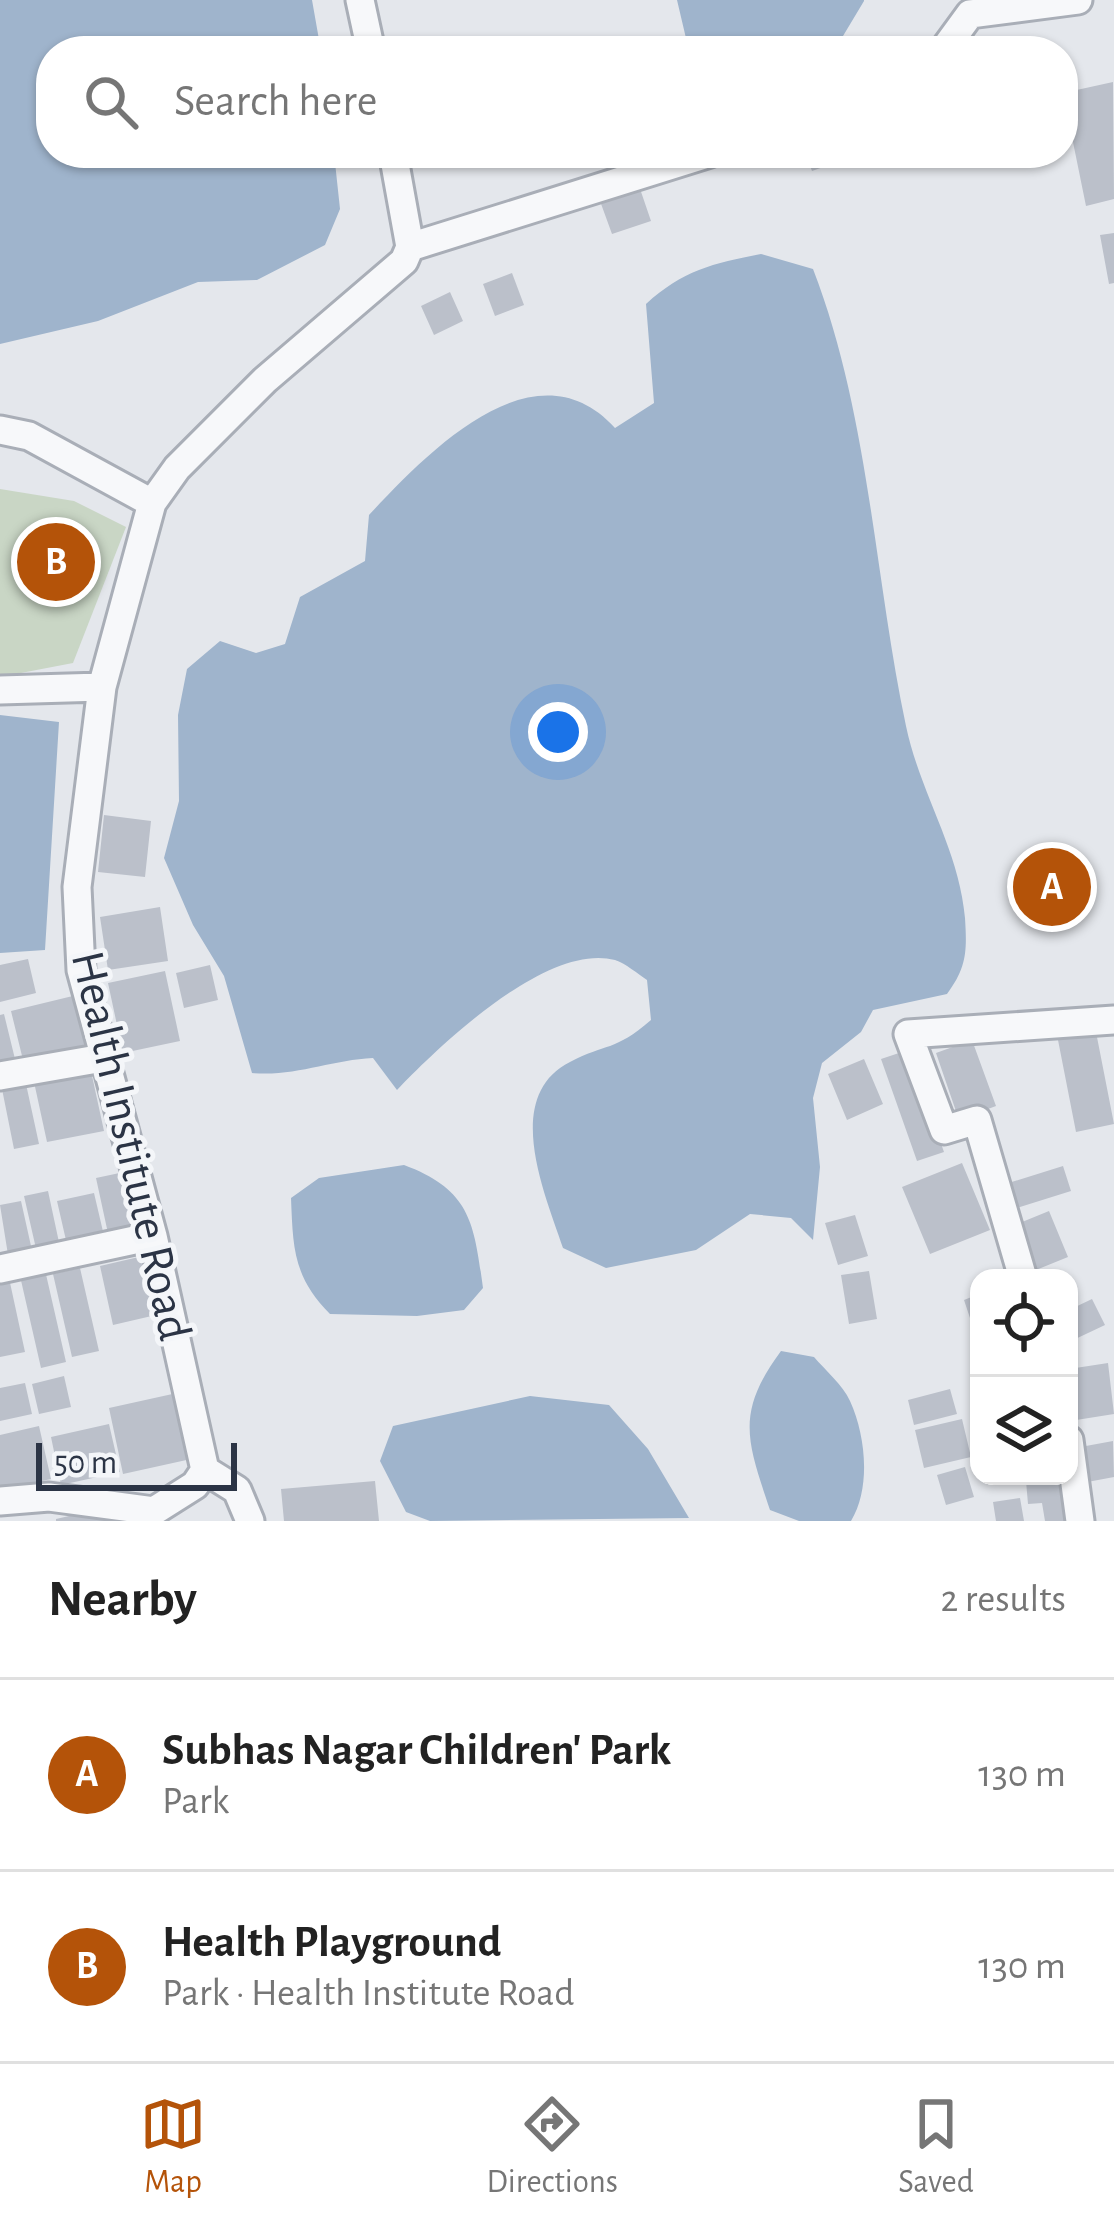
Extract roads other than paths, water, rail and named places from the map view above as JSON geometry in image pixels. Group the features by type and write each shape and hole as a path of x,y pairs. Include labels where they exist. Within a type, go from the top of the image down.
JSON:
{"street":[{"path":"360,0 368,36"},
{"path":"955,36 970,14 1078,0"},
{"path":"396,168 410,247 662,168"},
{"name":"Health Institute Road","path":"205,1469 154,1236 81,970 77,887 102,687 152,503 200,440 380,286 410,247"},
{"path":"0,430 29,436 152,503"},
{"path":"0,690 102,687"},
{"path":"1021,1269 977,1120 944,1130 908,1034 1114,1020"},
{"path":"0,1076 103,1058"},
{"path":"0,1269 154,1236"},
{"path":"0,1501 49,1497 155,1516 195,1485 205,1469 237,1490 250,1521"},
{"path":"1075,1485 1080,1521"}],"water":[{"path":"0,0 312,0 318,36 36,36 36,168 336,168 340,209 325,245 257,280 198,282 98,321 0,344"},
{"path":"677,0 864,0 843,36 685,36"},
{"path":"761,254 813,269 832,324 859,437 906,726 961,893 964,958 947,994 873,1010 861,1032 822,1063 813,1098 820,1167 813,1240 791,1218 750,1214 696,1250 606,1268 563,1248 540,1176 533,1123 537,1099 549,1078 651,1020 647,980 615,960 588,959 558,967 496,1002 397,1090 373,1058 283,1073 252,1073 224,976 193,925 164,858 179,801 178,715 187,669 220,641 256,653 285,644 300,597 365,561 369,515 421,462 484,415 518,400 551,396 584,404 615,428 654,403 646,304 699,270"},
{"path":"0,715 59,722 45,950 0,953"},
{"path":"404,1165 443,1186 465,1212 483,1288 464,1310 417,1316 330,1314 309,1287 297,1260 291,1198 319,1178"},
{"path":"781,1351 814,1357 850,1401 864,1462 862,1493 851,1521 799,1521 770,1510 751,1446 751,1410"},
{"path":"530,1396 609,1405 648,1449 689,1518 430,1521 406,1512 380,1461 393,1426"}],"place":[{"name":"Health Playground","path":"56,562"},
{"name":"Subhas Nagar Children' Park","path":"1052,887"}]}
